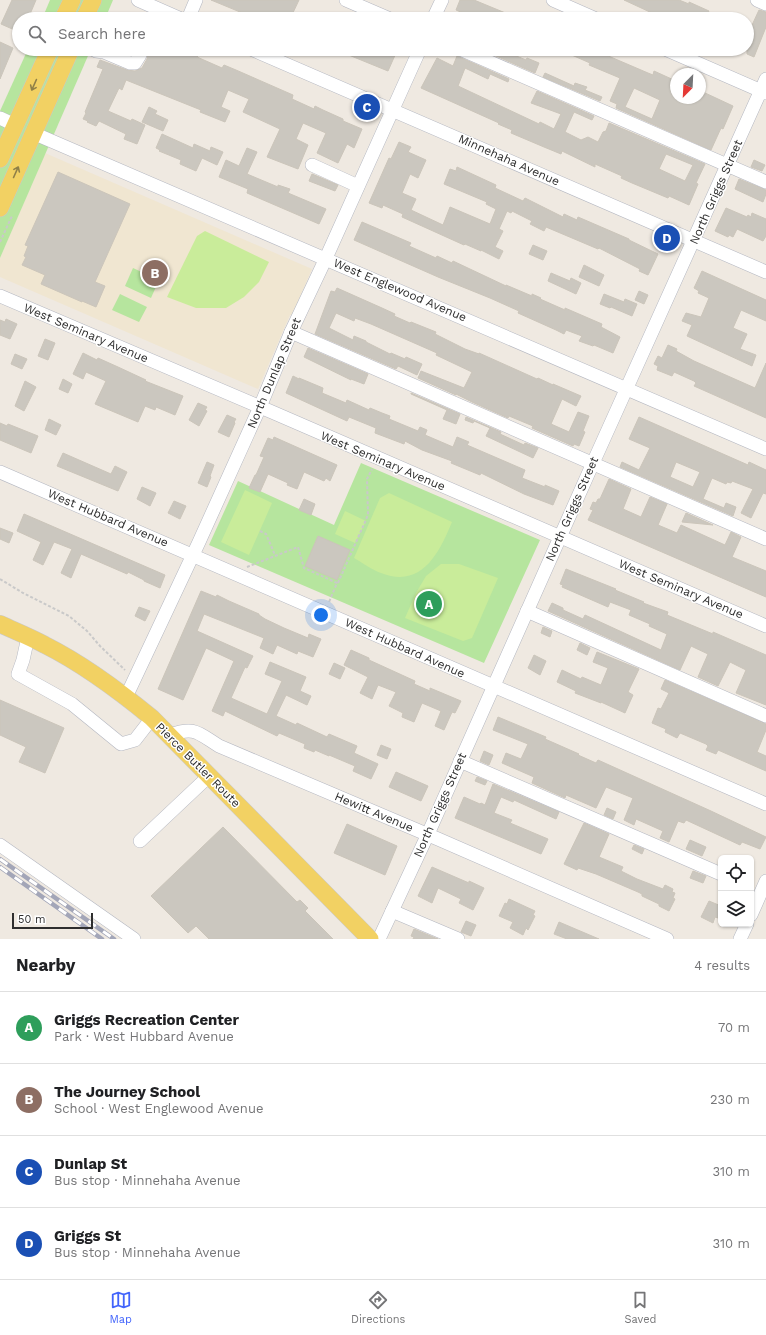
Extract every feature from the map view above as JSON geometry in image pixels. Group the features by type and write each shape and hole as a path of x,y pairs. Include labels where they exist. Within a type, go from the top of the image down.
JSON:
{"main road":[{"path":"66,12 72,0"},
{"path":"87,12 93,0"},
{"path":"0,159 47,56"},
{"path":"0,208 68,56"},
{"name":"Pierce Butler Route","path":"0,624 28,637 80,665 126,697 152,718 370,939"}],"street":[{"path":"138,0 154,12"},
{"path":"191,12 196,0"},
{"path":"346,0 374,12"},
{"path":"436,12 442,0"},
{"path":"553,0 580,12"},
{"path":"757,0 766,4"},
{"path":"113,56 130,63 135,63 139,56"},
{"name":"Minnehaha Avenue","path":"267,56 766,272"},
{"name":"North Dunlap Street","path":"126,697 193,555 260,407 290,332 326,258 417,56"},
{"path":"476,56 766,182"},
{"path":"683,56 764,88"},
{"name":"North Griggs Street","path":"379,939 428,834 626,389 764,88"},
{"path":"0,118 15,125"},
{"name":"West Englewood Avenue","path":"34,133 766,449"},
{"path":"312,165 358,186"},
{"name":"West Seminary Avenue","path":"0,296 766,626"},
{"path":"290,332 766,539"},
{"name":"West Hubbard Avenue","path":"0,472 766,804"},
{"path":"527,611 766,716"},
{"path":"28,637 18,674 72,704 121,744 135,740 152,718"},
{"name":"Hewitt Avenue","path":"170,736 183,731 197,732 218,746 428,834 667,939"},
{"path":"460,761 718,873"},
{"path":"140,841 209,776"},
{"path":"0,845 134,939"},
{"path":"754,905 760,886"},
{"path":"392,911 458,939"},
{"path":"740,939 746,927"}],"path":[{"path":"324,613 368,515 367,479 376,458"},
{"path":"260,531 266,534 275,556"},
{"path":"233,572 298,547 304,568 338,583"},
{"path":"0,579 23,593 69,616 87,631 134,681"}],"shaded area":[{"path":"45,153 312,269 258,389 0,277 0,258"}],"green space":[{"path":"50,0 113,0 108,12 45,12"},
{"path":"25,56 88,56 0,258 0,111"},
{"path":"205,231 269,262 259,282 244,297 226,308 196,308 167,297 197,236"},
{"path":"133,268 159,280 151,298 125,286"},
{"path":"120,294 147,307 139,322 112,310"},
{"path":"361,463 540,540 484,663 209,545 238,481 334,525"},
{"path":"245,490 272,503 249,555 221,542"},
{"path":"389,493 452,522 435,556 418,572 408,576 395,577 381,573 354,558 380,498"},
{"path":"345,511 366,521 355,543 335,534"},
{"path":"441,564 459,564 498,578 472,638 463,641 405,618 416,593 426,576"}],"building":[{"path":"12,0 36,0 31,12 12,12 12,29 1,24"},
{"path":"211,0 299,0 293,12 240,12"},
{"path":"460,0 474,0 503,12 461,12 456,10"},
{"path":"624,0 679,0 689,4 689,2 709,11 708,12 650,12"},
{"path":"759,10 766,12 766,27 754,57 752,56 754,56 754,21"},
{"path":"0,42 12,48 12,50 0,79"},
{"path":"148,56 198,56 197,57 222,68 224,65 293,95 292,99 314,109 315,106 362,129 354,148 347,144 338,163 317,153 326,133 303,123 296,139 308,145 298,169 267,157 280,129 243,112 249,99 228,90 221,107 230,111 225,122 200,112 201,110 126,80 122,90 119,88 108,111 131,121 132,119 145,125 137,144 124,139 126,134 99,121 96,126 83,119 103,69 97,67 100,60 127,70 135,71 142,68"},
{"path":"351,56 395,56 388,71"},
{"path":"457,56 509,79 508,82 490,74 488,79 465,68 458,86 539,124 540,122 554,129 561,114 531,103 537,91 594,116 592,120 574,112 565,132 581,140 588,137 598,142 603,132 606,131 609,123 705,164 696,183 698,184 689,205 632,183 621,178 622,176 595,164 595,167 562,151 561,154 511,133 512,130 498,124 499,123 421,88 437,58 453,66","holes":["666,154 693,165 685,181 659,169"]},
{"path":"496,56 517,56 526,60 527,58 539,63 535,73"},
{"path":"574,56 608,56 653,75 654,71 670,78 670,104 706,104 706,93 733,106 723,129 721,128 711,150 616,108 617,104 610,101 620,78 589,65 590,63","holes":["634,88 660,100 652,119 625,107"]},
{"path":"545,73 574,86 575,83 587,87 585,90 602,97 600,101 543,77"},
{"path":"149,107 157,111 155,114 168,120 163,131 142,122"},
{"path":"162,134 193,148 194,144 210,151 211,147 223,152 217,165 202,158 196,171 180,164 181,160 159,151 160,150 156,148"},
{"path":"399,142 411,147 408,152 426,160 418,178 410,174 402,193 416,199 411,210 443,225 450,207 490,224 496,209 486,204 487,202 444,184 450,169 456,171 457,167 496,185 495,188 523,201 525,198 563,217 564,214 577,220 578,217 629,239 658,254 648,275 639,271 640,269 599,248 598,249 546,227 544,231 530,224 532,221 512,211 511,213 507,211 499,229 503,231 495,247 503,251 499,259 402,217 403,214 383,205 382,208 369,203 389,158 391,159"},
{"path":"247,148 257,152 247,174 278,187 278,185 290,189 288,193 326,209 319,224 247,193 248,189 219,177 226,160 239,166"},
{"path":"754,160 765,165 762,171 751,167"},
{"path":"58,172 130,204 95,282 105,286 96,307 41,284 45,275 22,265 26,257 24,256 28,246 25,245"},
{"path":"312,174 338,185 335,191 309,181"},
{"path":"739,179 766,190 763,202 735,189"},
{"path":"726,208 747,217 748,215 751,217 752,213 766,219 766,236 763,241 737,229 733,237 729,235 728,237 715,231"},
{"path":"362,222 411,243 409,246 436,258 437,256 452,263 453,261 506,286 532,296 532,294 565,310 565,308 602,324 601,327 620,337 613,353 594,345 593,346 579,341 582,336 566,330 564,334 518,313 519,311 490,298 354,240"},
{"path":"533,245 547,251 543,260 529,254"},
{"path":"584,265 604,275 599,286 579,277"},
{"path":"702,271 766,300 766,321 741,310 733,328 747,334 740,349 756,355 752,366 687,336 692,325 682,321 686,313 701,317 709,298 698,293 699,291 694,288"},
{"path":"551,273 570,281 571,278 581,283 576,294 548,281"},
{"path":"337,288 395,314 394,316 436,332 435,334 465,349 479,353 537,379 538,378 581,396 576,406 562,399 551,424 569,432 578,412 589,416 583,431 585,432 579,446 574,444 573,446 532,428 533,426 509,416 508,418 418,378 421,371 464,388 472,372 436,355 437,353 371,324 355,318 354,321 336,313 329,328 353,340 354,336 390,354 391,353 405,359 406,357 422,364 417,375 398,366 396,369 315,334 331,291 335,292"},
{"path":"639,291 648,295 644,304 635,300"},
{"path":"604,294 624,302 625,299 637,304 632,316 600,304"},
{"path":"6,319 17,324 10,339 0,335 0,320 5,322"},
{"path":"45,339 55,343 48,360 38,356"},
{"path":"668,345 677,349 676,351 694,361 755,388 766,363 766,418 694,386 696,383 694,381 674,372 672,376 657,370 658,366 654,364 658,356 662,358"},
{"path":"308,348 368,374 364,384 351,380 304,357"},
{"path":"83,353 97,360 98,358 146,380 145,381 183,396 175,415 156,407 155,410 145,406 138,422 95,404 106,381 86,372 83,379 73,374"},
{"path":"15,354 27,359 22,369 11,364"},
{"path":"293,376 323,388 322,393 346,403 347,400 369,410 370,408 390,416 389,419 418,431 420,427 427,430 425,435 453,447 457,437 469,442 467,445 525,470 522,478 559,491 553,505 524,494 481,473 480,475 451,463 452,461 422,450 405,441 404,444 375,433 376,428 349,417 347,421 286,393"},
{"path":"63,379 72,384 68,393 59,389"},
{"path":"25,381 36,387 24,411 15,406"},
{"path":"411,393 460,414 456,424 443,419 447,410"},
{"path":"198,403 207,407 205,410 207,411 199,426 189,420"},
{"path":"227,415 236,419 229,437 218,432"},
{"path":"466,417 501,432 500,434 524,445 525,443 538,448 533,458 486,436 490,428 474,421 473,423 465,420"},
{"path":"639,417 748,465 749,462 766,470 766,494 763,493 751,518 741,513 753,489 732,481 731,483 727,482 726,484 712,478 703,499 724,508 726,503 736,507 733,516 620,467 622,462 639,470 650,448 629,439","holes":["676,462 700,472 693,487 670,477"]},
{"path":"49,419 61,425 56,435 45,430"},
{"path":"0,423 7,426 8,424 38,436 31,453 0,440"},
{"path":"274,437 337,465 330,481 326,478 324,481 304,472 297,489 268,474 260,492 249,488 264,457 260,456 268,438 273,440"},
{"path":"63,453 111,474 115,466 127,472 118,491 57,466"},
{"path":"207,462 214,465 207,487 198,483"},
{"path":"609,479 631,489 623,509 641,517 650,497 667,504 658,525 677,533 681,525 725,545 731,532 741,537 732,557 766,571 766,597 588,520 593,510 590,509 593,502 596,503 598,499 600,499"},
{"path":"142,487 156,493 150,506 137,499"},
{"path":"304,499 315,504 311,515 299,510"},
{"path":"174,501 186,506 180,519 168,513"},
{"path":"686,513 713,525 682,522"},
{"path":"24,514 165,575 160,588 128,572 127,574 81,554 71,578 61,573 72,549 54,542 43,565 33,560 41,542 17,531"},
{"path":"0,528 13,533 9,543 0,539"},
{"path":"318,536 350,550 337,580 305,566"},
{"path":"566,569 616,589 615,590 644,602 643,603 668,612 667,615 713,634 713,632 766,655 766,705 736,693 746,670 730,662 718,686 698,677 708,654 691,646 680,670 548,611 552,603 583,619 585,615 661,650 667,634 649,626 650,624 629,615 631,610 610,602 608,607 562,587 563,585 560,584"},
{"path":"201,591 216,597 217,595 259,614 265,619 284,628 308,638 309,634 321,639 313,657 298,651 297,654 277,645 273,654 260,648 264,638 204,614 197,631 253,656 247,668 245,667 231,698 267,714 282,681 265,674 270,662 306,677 300,691 311,696 307,705 286,695 276,716 296,725 297,723 327,737 329,734 357,746 354,753 378,764 371,779 353,771 355,766 315,750 314,752 304,748 305,744 279,733 277,736 225,711 223,716 212,711 234,661 206,648 183,700 158,689"},
{"path":"139,607 150,611 145,621 135,616"},
{"path":"543,627 552,631 550,637 541,633"},
{"path":"580,643 590,648 587,655 577,650"},
{"path":"351,650 415,681 414,684 430,691 430,688 461,701 455,713 452,712 444,730 435,726 441,711 422,703 414,722 402,717 403,713 389,706 396,692 378,685 372,699 360,693 368,677 344,665"},
{"path":"597,652 639,669 628,692 633,695 625,713 601,702 575,693 576,691 557,682 562,670 581,679 582,677 601,685 608,668 593,662"},
{"path":"534,655 546,661 540,675 528,668"},
{"path":"334,663 345,668 340,679 329,674"},
{"path":"665,680 766,724 766,730 757,752 766,756 766,771 718,750 716,754 706,750 708,746 706,744 680,733 677,738 665,732 666,729 652,723 658,708 661,709 669,693 661,689"},
{"path":"0,700 64,728 45,773 19,762 26,747 0,735"},
{"path":"498,717 546,737 545,739 579,754 578,755 596,763 598,760 766,837 760,849 742,842 740,845 686,820 684,823 678,821 669,842 660,838 663,831 636,819 634,825 624,820 633,798 606,787 596,808 566,795 565,798 532,783 534,777 502,763 506,753 521,759 528,744 493,730"},
{"path":"381,745 391,749 387,759 377,755"},
{"path":"484,751 493,755 489,765 480,761"},
{"path":"396,772 428,786 421,801 389,787"},
{"path":"477,777 487,781 485,785 475,781"},
{"path":"493,784 559,812 556,819 514,800 513,802 501,797 494,813 512,820 510,823 548,839 541,854 455,818 464,797 485,805"},
{"path":"607,808 616,812 613,819 604,815"},
{"path":"584,823 609,834 599,857 623,867 621,871 637,879 663,889 665,885 673,889 672,892 675,893 673,898 675,899 669,911 659,906 659,904 642,896 642,894 638,892 596,874 578,868 577,870 564,864"},
{"path":"347,824 397,846 385,875 334,853"},
{"path":"223,827 297,902 300,900 308,908 305,911 333,939 209,939 196,926 188,933 151,896"},
{"path":"690,840 706,847 702,856 686,849"},
{"path":"634,845 644,849 642,854 632,849"},
{"path":"432,867 484,888 473,910 459,903 461,899 438,888 432,903 418,896"},
{"path":"693,871 706,876 703,883 690,878"},
{"path":"509,899 535,911 533,915 535,916 528,930 526,928 523,935 510,928 513,922 499,916 505,903 507,904"},
{"path":"709,901 718,905 718,918 715,917 713,923 701,917"},
{"path":"466,921 476,925 471,936 461,932"},
{"path":"559,922 599,939 567,939 554,934"},
{"path":"414,929 438,939 413,939 414,937 411,936"}],"railway":[{"path":"0,859 114,939"},
{"path":"0,867 102,939"}],"place":[{"name":"Dunlap St","path":"367,107"},
{"name":"Griggs St","path":"667,238"},
{"name":"The Journey School","path":"155,273"},
{"name":"Griggs Recreation Center","path":"429,604"}]}
